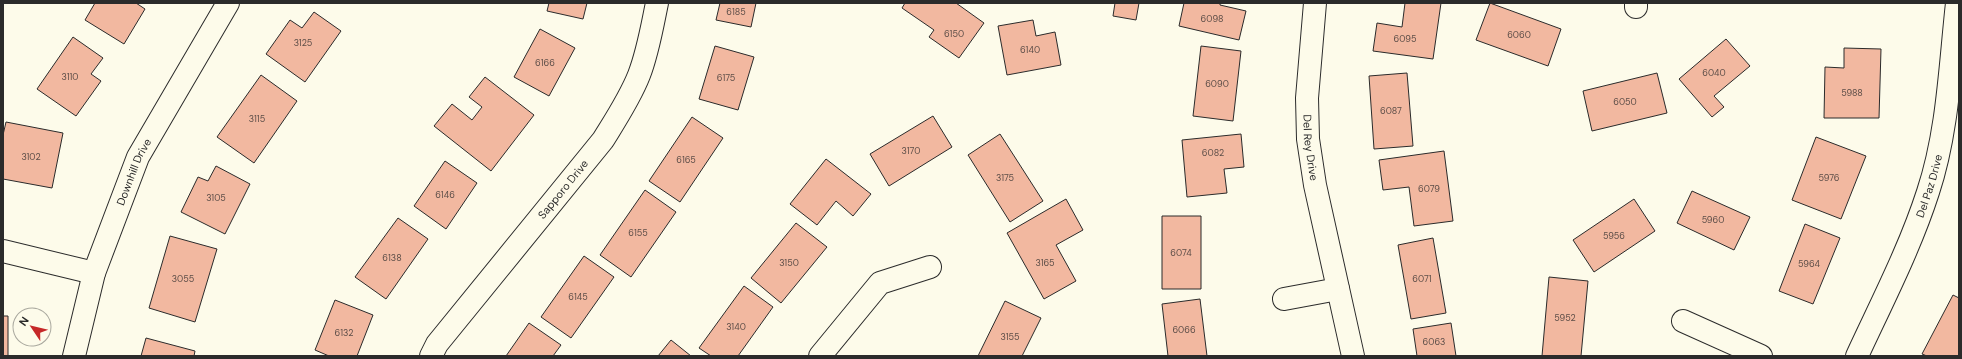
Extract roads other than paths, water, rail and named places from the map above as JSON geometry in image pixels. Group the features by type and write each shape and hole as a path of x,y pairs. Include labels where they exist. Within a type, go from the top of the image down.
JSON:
{"street":[{"name":"Downhill Drive","path":"74,356 94,273 138,157 228,3"},
{"name":"Sapporo Drive","path":"431,356 437,344 603,140 623,107 639,75 657,3"},
{"name":"Del Rey Drive","path":"1315,3 1308,75 1308,139 1316,185 1353,356"},
{"name":"Del Paz Drive","path":"1857,356 1915,228 1929,191 1944,120 1956,3"},
{"path":"3,251 94,273"},
{"path":"820,356 880,283 930,267"},
{"path":"1284,299 1338,289"},
{"path":"1683,321 1761,356"}]}
